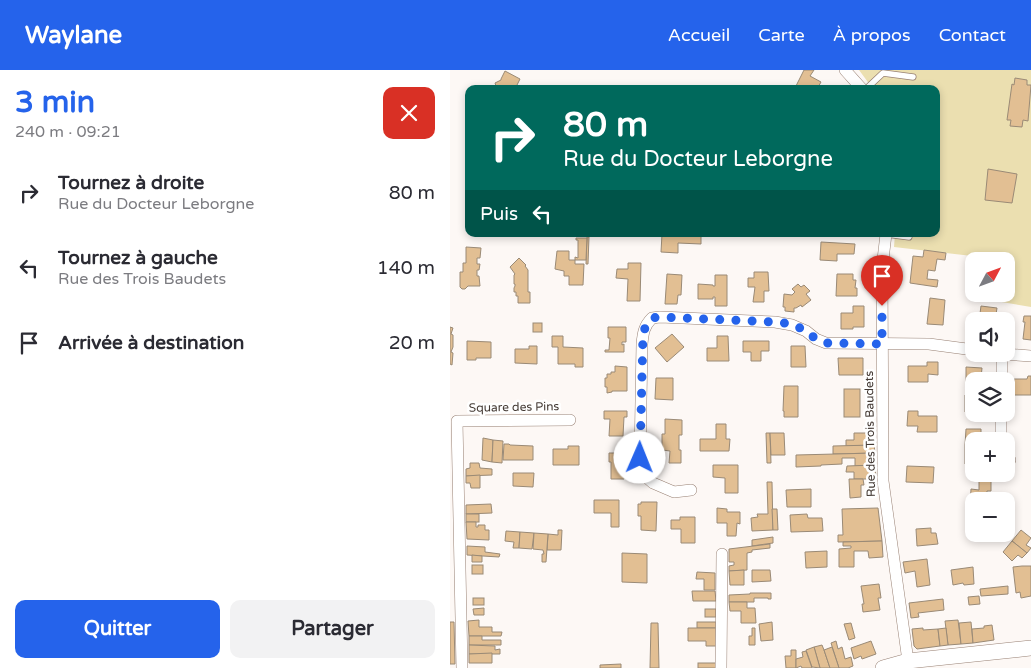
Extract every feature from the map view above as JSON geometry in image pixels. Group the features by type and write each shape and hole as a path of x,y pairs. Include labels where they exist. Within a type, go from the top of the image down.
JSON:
{"main road":[{"path":"889,667 908,661 1031,648"}],"street":[{"path":"845,70 860,85"},
{"name":"Rue des Trois Baudets","path":"886,237 882,268 883,481 908,661"},
{"path":"692,490 674,492 653,483 641,469 642,344 646,325 652,318 775,322 792,324 826,343 929,344 965,349"},
{"path":"1015,355 1031,356"},
{"name":"Square des Pins","path":"462,668 457,422 570,420"},
{"path":"721,668 722,554"}],"lane":[{"path":"869,85 883,73 913,77"}],"shaded area":[{"path":"859,70 1031,70 1031,307 1001,302 1015,302 1015,252 965,252 965,255 894,247 895,237 940,237 940,85 870,85"}],"building":[{"path":"804,70 814,70 810,76 821,82 819,85 796,85"},
{"path":"505,71 520,79 517,85 496,85 495,83 501,79"},
{"path":"1015,78 1027,80 1027,85 1031,85 1028,121 1023,120 1022,127 1010,126 1011,120 1007,120 1012,84 1014,85"},
{"path":"988,169 1017,174 1012,203 985,200"},
{"path":"587,237 589,237 588,264 586,264"},
{"path":"662,237 701,237 701,244 678,243 678,253 661,252"},
{"path":"576,238 587,238 586,260 575,260 575,257 578,258 578,240"},
{"path":"821,242 855,244 854,254 837,254 837,261 820,260"},
{"path":"466,247 481,248 480,258 477,258 477,264 480,264 477,276 479,276 480,286 468,286 462,289 460,287 460,272 463,272 463,263 466,263"},
{"path":"924,250 946,253 945,260 937,259 935,271 928,270 927,279 938,280 937,287 910,283 913,256 923,257"},
{"path":"557,251 569,251 569,260 575,260 575,264 584,264 583,285 569,285 569,276 564,276 564,271 555,269"},
{"path":"519,258 528,270 530,303 518,303 518,296 514,292 515,274 510,267"},
{"path":"628,263 641,263 640,301 627,301 628,279 616,278 617,269 628,269"},
{"path":"754,272 768,272 769,291 764,291 764,302 753,302 755,287 748,287 748,278 754,278"},
{"path":"667,274 682,275 681,295 678,295 677,304 665,304"},
{"path":"837,274 853,274 853,280 856,280 857,296 836,296"},
{"path":"715,275 727,275 727,306 715,306 715,297 713,299 698,299 698,284 715,286"},
{"path":"798,284 801,287 804,285 810,291 806,294 811,300 802,307 801,305 794,308 794,312 785,311 785,307 783,307 784,294 792,295 795,292 792,289"},
{"path":"930,298 945,300 943,325 927,324"},
{"path":"853,306 864,306 864,327 841,329 841,313 853,313"},
{"path":"981,306 997,308 996,312 980,312"},
{"path":"1024,316 1031,316 1031,340 1023,339"},
{"path":"533,323 542,323 542,332 533,332"},
{"path":"450,327 453,328 451,334 453,335 452,365 450,364"},
{"path":"608,327 626,327 626,342 622,342 622,345 624,344 624,352 605,352 605,350 609,350 610,338 608,338"},
{"path":"672,334 684,347 667,362 655,348"},
{"path":"552,336 563,336 563,347 583,348 583,367 575,367 575,364 558,364 558,347 552,347"},
{"path":"717,336 728,336 729,361 707,361 707,348 717,348"},
{"path":"467,341 491,342 491,358 467,360"},
{"path":"743,341 769,341 769,351 761,351 761,361 751,361 751,352 743,352"},
{"path":"529,346 537,346 537,364 515,363 515,349 529,349"},
{"path":"791,346 805,346 806,367 791,367"},
{"path":"838,358 863,358 863,375 839,375"},
{"path":"927,362 938,362 938,375 928,374 928,382 908,382 908,366 927,366"},
{"path":"615,366 627,367 627,391 607,393 605,378 607,378 607,374 615,372"},
{"path":"966,367 982,368 982,372 966,372"},
{"path":"1028,376 1031,376 1031,395 1015,395 1015,379 1027,379"},
{"path":"656,378 673,378 673,400 655,399"},
{"path":"784,386 798,386 798,417 784,417"},
{"path":"844,389 860,389 860,417 844,417"},
{"path":"604,411 627,411 627,417 624,417 623,436 609,436 610,419 604,419"},
{"path":"908,411 918,411 918,416 937,416 937,432 917,432 918,426 907,426"},
{"path":"665,419 682,420 682,435 679,435 681,463 669,463 670,451 662,450 662,434 665,434"},
{"path":"716,424 726,424 726,439 730,439 729,451 700,451 700,439 716,439"},
{"path":"966,429 981,429 981,432 966,432"},
{"path":"766,433 770,433 771,463 767,463"},
{"path":"770,433 784,433 785,455 771,455"},
{"path":"854,433 873,433 873,445 846,446 846,440 854,440"},
{"path":"483,438 493,440 492,462 482,460"},
{"path":"493,440 503,441 502,463 492,462"},
{"path":"504,444 533,446 533,460 503,460"},
{"path":"874,445 875,453 833,454 833,446"},
{"path":"568,446 579,446 579,465 553,465 553,449 568,449"},
{"path":"609,453 622,453 624,479 611,479"},
{"path":"875,453 875,465 855,466 855,458 842,458 842,464 796,467 796,455"},
{"path":"470,463 479,463 480,468 492,469 492,475 466,476 466,469 470,468"},
{"path":"713,465 738,465 738,493 725,493 725,478 713,477"},
{"path":"875,465 876,479 854,479 854,472 846,472 847,466"},
{"path":"907,466 934,467 933,483 906,482"},
{"path":"513,473 534,473 533,487 513,486"},
{"path":"480,475 480,488 471,488 470,483 466,483 466,476"},
{"path":"849,479 863,479 864,485 861,485 861,497 850,498"},
{"path":"767,482 772,482 773,530 752,531 751,518 758,517 757,514 768,514"},
{"path":"979,482 991,482 991,491 971,492 971,489 979,490"},
{"path":"811,489 811,507 787,507 786,490"},
{"path":"594,500 619,500 619,527 611,527 611,513 594,513"},
{"path":"641,502 657,502 656,531 641,530 641,516 638,516 638,504 641,504"},
{"path":"491,504 492,513 466,514 466,505"},
{"path":"717,508 727,509 727,512 740,512 740,524 737,523 736,536 727,536 727,523 717,523"},
{"path":"878,508 882,541 838,542 838,535 843,535 842,509"},
{"path":"772,509 777,509 778,530 773,530"},
{"path":"466,514 479,514 479,522 466,522"},
{"path":"807,514 808,518 822,518 823,531 791,532 790,515"},
{"path":"680,517 695,517 695,543 681,543 681,529 671,529 671,520 680,520"},
{"path":"466,522 476,522 476,527 478,525 485,525 485,530 489,530 489,540 467,539"},
{"path":"931,528 931,533 936,533 938,544 917,546 916,529"},
{"path":"558,530 562,530 561,550 547,550 548,534 558,535"},
{"path":"1021,530 1031,538 1026,545 1031,548 1027,553 1013,542 1015,542 1015,537"},
{"path":"506,531 520,532 519,548 513,548 514,542 505,541"},
{"path":"520,532 534,533 532,549 519,548"},
{"path":"534,533 548,534 546,562 542,562 543,550 533,549"},
{"path":"773,537 773,543 752,546 752,540"},
{"path":"882,541 883,557 869,558 868,551 854,551 854,567 839,567 839,549 851,548 851,546 843,546 843,542"},
{"path":"1013,542 1027,553 1022,558 1018,555 1012,561 1003,552"},
{"path":"770,544 770,548 752,550 752,552 747,553 747,570 729,571 729,566 734,565 734,562 729,562 729,549"},
{"path":"467,546 485,547 485,552 500,554 499,557 467,555"},
{"path":"827,551 827,567 806,568 805,552"},
{"path":"622,553 647,554 647,583 622,582"},
{"path":"472,555 482,556 482,562 472,562"},
{"path":"927,559 930,585 917,587 915,571 905,573 903,562"},
{"path":"472,565 483,565 483,574 472,574"},
{"path":"1031,566 1031,596 1021,598 1020,592 1016,593 1013,567"},
{"path":"973,567 974,584 964,585 963,583 953,585 951,570"},
{"path":"744,570 744,585 730,585 729,571"},
{"path":"752,570 770,570 771,581 752,582"},
{"path":"697,572 715,573 715,590 704,590 704,579 696,579"},
{"path":"879,584 881,598 878,598 880,610 863,612 862,604 864,604 861,586"},
{"path":"1008,586 1008,594 981,596 980,589"},
{"path":"692,591 715,591 716,601 693,601"},
{"path":"771,593 771,599 754,598 754,602 729,602 729,595"},
{"path":"979,596 980,604 969,605 968,597"},
{"path":"473,598 484,598 484,605 473,605"},
{"path":"943,599 944,610 918,613 919,617 911,618 909,603"},
{"path":"729,602 747,602 747,608 755,608 756,623 741,623 741,611 730,611"},
{"path":"484,608 484,615 474,615 473,609"},
{"path":"705,609 716,609 716,617 705,617"},
{"path":"479,620 479,627 492,627 492,632 502,632 501,636 469,636 468,621"},
{"path":"958,620 961,644 948,645 945,621"},
{"path":"450,622 454,622 455,664 450,664"},
{"path":"697,622 716,622 716,628 697,628"},
{"path":"772,622 773,640 761,641 759,624"},
{"path":"971,622 973,643 961,644 959,623"},
{"path":"651,623 658,623 659,668 650,668"},
{"path":"851,623 855,638 849,640 844,624"},
{"path":"992,625 994,640 973,643 972,629"},
{"path":"688,628 716,628 716,646 706,646 706,641 688,641"},
{"path":"752,628 755,628 755,645 749,645 749,636 752,636"},
{"path":"923,628 923,630 938,629 940,646 917,649 914,646 912,629"},
{"path":"946,628 948,645 940,646 938,629"},
{"path":"469,636 482,636 482,640 501,640 501,645 469,645"},
{"path":"836,641 838,649 842,647 845,659 851,657 853,666 839,668 831,643"},
{"path":"871,641 876,654 862,659 861,656 854,659 851,648"},
{"path":"469,645 495,646 495,650 500,649 500,654 469,654"},
{"path":"822,645 830,668 820,668 814,647"},
{"path":"814,647 820,668 812,667 806,650"},
{"path":"832,647 839,668 830,668 824,650"},
{"path":"791,650 796,650 796,668 786,668 785,656 791,656"},
{"path":"806,651 812,668 802,668 801,666 796,668 796,659 803,657 802,652"},
{"path":"492,653 492,663 469,663 469,654"},
{"path":"698,663 716,663 716,668 698,668"},
{"path":"621,664 621,668 600,668 600,665"}],"route":[{"path":"640,458 642,344 646,325 652,318 775,322 792,324 826,343 882,344 882,306"}]}
